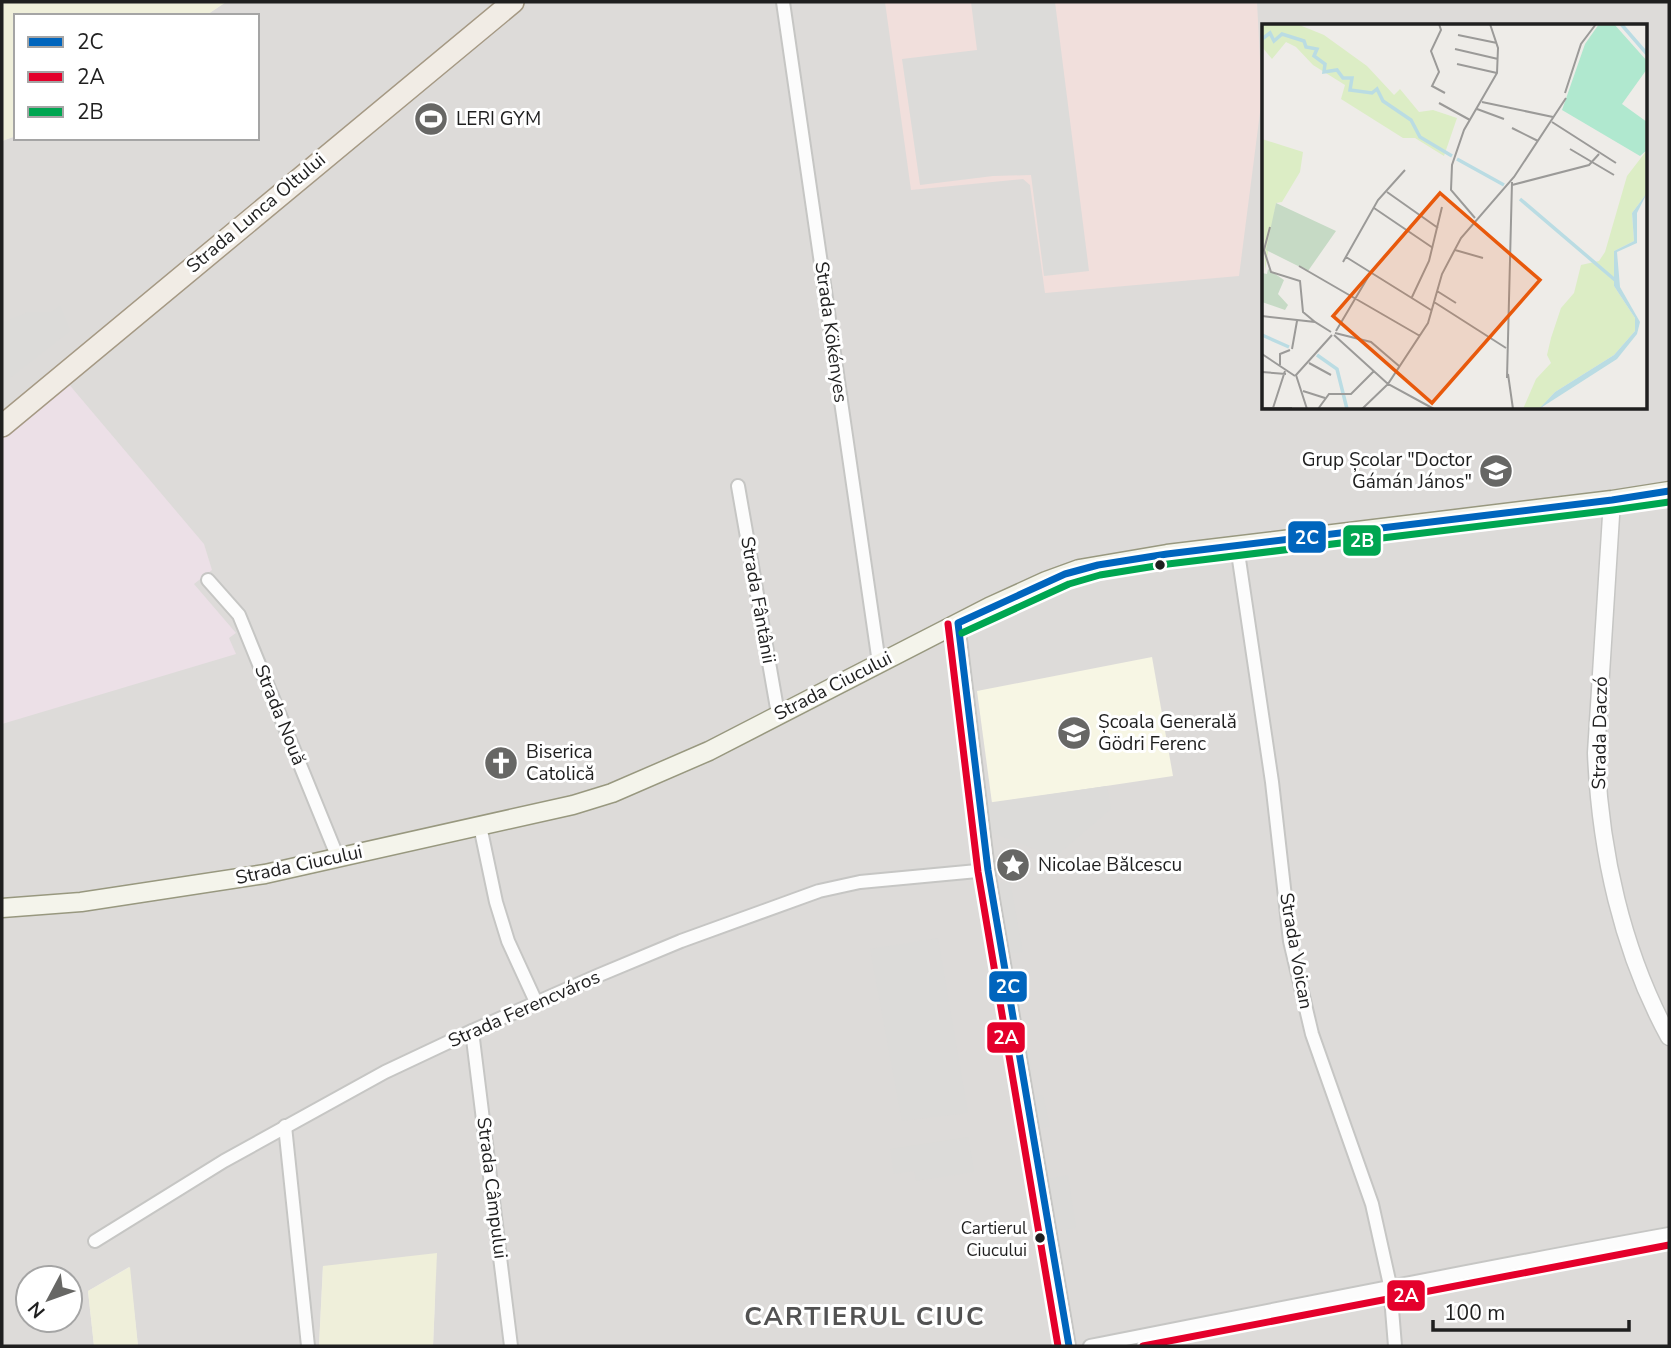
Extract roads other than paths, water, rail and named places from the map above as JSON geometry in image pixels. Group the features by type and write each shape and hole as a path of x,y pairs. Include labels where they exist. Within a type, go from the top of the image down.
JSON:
{"main road":[{"name":"Strada Lunca Oltului","path":"2,426 513,2"},
{"name":"Strada Ciucului","path":"2,908 81,902 202,885 338,858 573,805 612,793 698,756 958,622 1046,581 1079,569 1167,554 1669,491"}],"street":[{"name":"Strada Kökényes","path":"783,2 879,663"},
{"name":"Strada Fântânii","path":"738,486 778,714"},
{"name":"Strada Daczó","path":"1612,500 1596,753 1597,791 1612,881 1624,926 1655,1012 1669,1037"},
{"name":"Strada Voican","path":"1237,546 1272,782 1290,941 1312,1034 1372,1204 1390,1285 1395,1346"},
{"name":"Strada Nouă","path":"208,580 239,615 338,858"},
{"path":"958,622 988,870 1069,1346"},
{"path":"480,826 496,902 508,941 536,1002"},
{"name":"Strada Ferencváros","path":"95,1241 224,1161 392,1068 536,1002 681,941 819,891 860,882 988,870"},
{"name":"Strada Câmpului","path":"472,1031 511,1346"},
{"path":"285,1126 308,1346"},
{"path":"1090,1346 1260,1314 1390,1285 1669,1234"}],"place":[{"name":"LERI GYM","path":"431,119"},
{"name":"Grup Școlar \"Doctor Gámán János\"","path":"1496,471"},
{"name":"Școala Generală Gödri Ferenc","path":"1074,733"},
{"name":"Biserica Catolică","path":"501,763"},
{"name":"Nicolae Bălcescu","path":"1013,865"},
{"name":"Cartierul Ciucului","path":"1040,1238"}],"district":[{"name":"CARTIERUL CIUC","path":"865,1316"}]}
